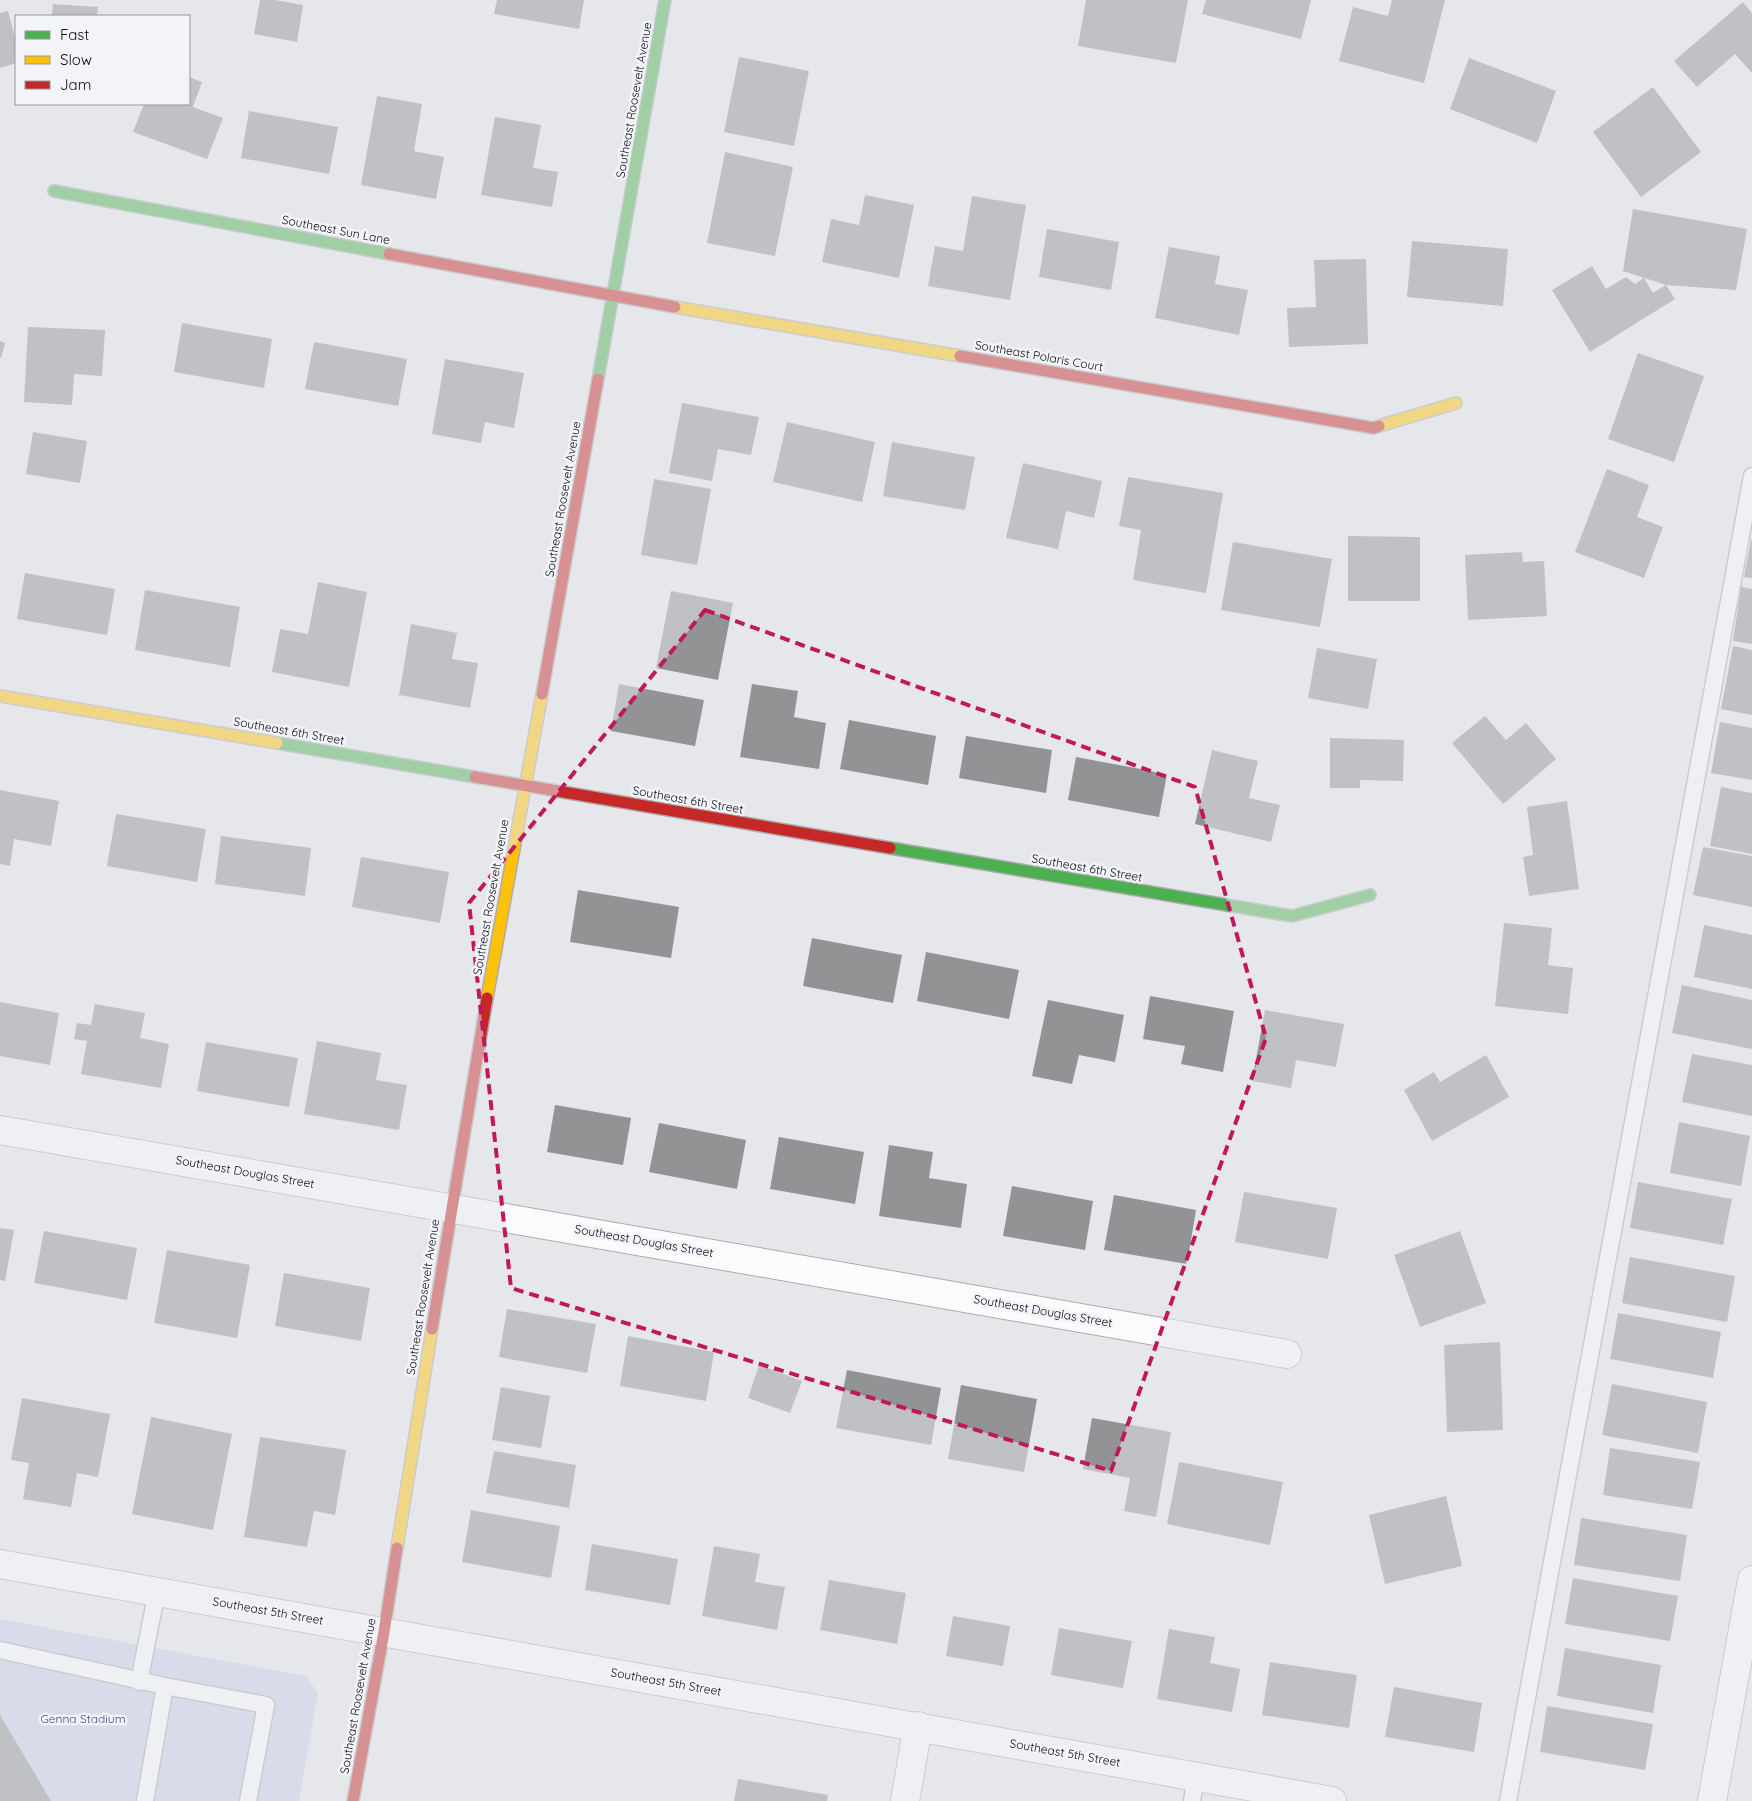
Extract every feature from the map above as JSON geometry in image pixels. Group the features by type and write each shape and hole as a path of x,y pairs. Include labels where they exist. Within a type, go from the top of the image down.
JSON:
{"street":[{"name":"Southeast Roosevelt Avenue","path":"353,1801 384,1632 451,1208 666,0"},
{"name":"Southeast Sun Lane","path":"54,191 614,296"},
{"name":"Southeast Polaris Court","path":"614,296 1374,428 1456,403"},
{"name":"Southeast 6th Street","path":"0,696 1292,916 1370,895"},
{"name":"Southeast Douglas Street","path":"0,1130 1287,1354"},
{"name":"Southeast 5th Street","path":"0,1564 918,1726 1194,1789 1332,1801"},
{"path":"1712,1801 1752,1580"},
{"path":"905,1801 918,1726"}],"lane":[{"path":"1508,1801 1752,476"},
{"path":"139,1682 157,1591"},
{"path":"0,1650 139,1682 266,1705 248,1801"},
{"path":"145,1801 165,1686"}],"highlighted area":[{"path":"705,610 1195,787 1266,1038 1111,1471 511,1288 469,903"}],"green space":[{"name":"Genna Stadium","path":"0,1619 306,1676 318,1693 299,1801 0,1801"}],"building":[{"path":"260,0 275,0 303,5 297,42 254,34"},
{"path":"497,0 584,0 579,29 494,14"},
{"path":"1086,0 1188,0 1176,63 1078,46"},
{"path":"1206,0 1311,0 1301,39 1202,14"},
{"path":"1392,0 1445,0 1424,83 1339,61 1353,7 1388,16"},
{"path":"1743,2 1752,13 1752,73 1735,54 1697,87 1674,61"},
{"path":"53,4 98,7 97,15 52,15"},
{"path":"8,11 15,37 15,63 0,68 0,13"},
{"path":"739,57 809,71 794,146 724,132"},
{"path":"1469,58 1556,91 1537,143 1450,109"},
{"path":"190,77 202,82 193,107 223,118 207,159 133,132 144,105 190,105"},
{"path":"1653,87 1701,152 1641,197 1593,132"},
{"path":"377,96 422,104 414,151 444,157 436,199 361,185"},
{"path":"249,111 338,127 329,174 241,158"},
{"path":"495,117 541,125 533,168 558,172 552,207 481,195"},
{"path":"725,152 793,167 775,256 707,243"},
{"path":"865,195 914,205 899,278 822,262 831,219 859,225"},
{"path":"972,196 1026,205 1010,300 928,286 935,246 963,251"},
{"path":"1633,209 1747,229 1736,290 1666,285 1623,271"},
{"path":"1047,229 1119,242 1111,290 1039,277"},
{"path":"1412,241 1508,249 1503,306 1407,297"},
{"path":"1169,247 1220,256 1215,284 1248,290 1239,335 1155,318"},
{"path":"1366,259 1368,344 1289,347 1287,308 1316,307 1314,260"},
{"path":"1592,266 1606,289 1626,277 1635,284 1644,278 1653,293 1666,285 1675,299 1590,352 1552,290"},
{"path":"182,323 272,339 264,388 174,372"},
{"path":"28,327 105,330 102,376 74,374 72,405 24,402"},
{"path":"0,341 5,343 1,358 0,358"},
{"path":"314,342 407,359 398,406 305,389"},
{"path":"1638,353 1704,376 1674,462 1608,439"},
{"path":"445,359 524,373 514,428 485,422 481,443 432,434"},
{"path":"682,403 759,417 751,455 718,449 712,481 669,473"},
{"path":"787,422 875,442 862,502 773,482"},
{"path":"33,432 87,441 80,483 26,474"},
{"path":"892,442 975,457 965,510 883,496"},
{"path":"1023,463 1102,481 1094,518 1066,511 1058,549 1006,538"},
{"path":"1607,469 1649,485 1637,517 1663,527 1644,578 1575,552"},
{"path":"1128,477 1223,493 1206,593 1133,580 1141,530 1119,526"},
{"path":"654,479 711,489 697,565 641,555"},
{"path":"1348,536 1420,537 1420,601 1348,601"},
{"path":"1752,540 1752,578 1744,577"},
{"path":"1233,542 1332,559 1320,627 1221,610"},
{"path":"1522,552 1523,562 1544,561 1547,616 1468,620 1465,555"},
{"path":"25,573 115,589 107,635 17,619"},
{"path":"318,582 367,592 349,687 272,672 280,629 308,634"},
{"path":"1741,587 1752,589 1752,644 1733,641"},
{"path":"145,590 240,607 230,667 135,650"},
{"path":"671,591 733,603 718,680 656,668"},
{"path":"411,624 457,633 452,659 478,663 470,708 399,695"},
{"path":"1733,646 1752,650 1752,715 1721,709"},
{"path":"1317,648 1377,659 1368,709 1308,698"},
{"path":"619,684 704,700 695,746 611,731"},
{"path":"752,684 798,691 794,717 826,723 819,769 740,757"},
{"path":"1485,716 1506,740 1526,723 1556,759 1503,804 1452,743"},
{"path":"849,720 936,736 928,785 840,769"},
{"path":"1720,722 1752,728 1752,780 1711,773"},
{"path":"966,736 1052,750 1046,793 959,778"},
{"path":"1330,738 1404,740 1403,781 1360,780 1360,788 1330,788"},
{"path":"1212,750 1258,761 1249,798 1280,805 1271,842 1195,824"},
{"path":"1076,757 1167,774 1159,817 1068,800"},
{"path":"1721,787 1752,793 1752,854 1710,846"},
{"path":"0,790 59,801 51,846 14,839 10,866 0,864"},
{"path":"1567,801 1579,889 1529,896 1523,857 1533,855 1527,807"},
{"path":"116,814 206,829 197,882 107,866"},
{"path":"221,836 311,848 305,896 215,884"},
{"path":"1703,847 1752,856 1752,907 1693,895"},
{"path":"361,857 449,872 440,923 352,907"},
{"path":"578,890 679,907 671,958 570,942"},
{"path":"1504,923 1552,928 1548,965 1573,968 1568,1014 1495,1006"},
{"path":"1704,925 1752,935 1752,989 1694,977"},
{"path":"812,938 902,955 893,1003 803,986"},
{"path":"926,952 1019,970 1009,1019 917,1001"},
{"path":"1682,985 1752,1000 1752,1049 1672,1033"},
{"path":"1150,996 1234,1011 1223,1072 1181,1064 1185,1046 1143,1039"},
{"path":"1048,1000 1124,1015 1115,1062 1079,1055 1072,1084 1032,1076"},
{"path":"0,1002 59,1013 50,1065 0,1056"},
{"path":"95,1004 145,1013 140,1038 169,1044 161,1088 81,1074 87,1041 74,1039 77,1023 91,1025"},
{"path":"1265,1010 1344,1024 1336,1067 1296,1060 1291,1088 1252,1081"},
{"path":"317,1041 381,1053 376,1080 407,1085 399,1130 304,1114"},
{"path":"206,1042 298,1058 289,1107 197,1091"},
{"path":"1692,1054 1752,1065 1752,1116 1682,1102"},
{"path":"1486,1055 1509,1097 1432,1141 1404,1090 1434,1072 1440,1082"},
{"path":"555,1105 631,1118 623,1165 547,1152"},
{"path":"1679,1122 1750,1136 1741,1186 1670,1173"},
{"path":"659,1123 746,1140 737,1189 649,1172"},
{"path":"779,1137 864,1152 855,1204 770,1189"},
{"path":"889,1145 933,1152 929,1178 967,1184 961,1228 879,1216"},
{"path":"1638,1182 1732,1199 1723,1245 1630,1228"},
{"path":"1012,1186 1093,1201 1085,1250 1003,1236"},
{"path":"1244,1192 1337,1208 1328,1259 1235,1242"},
{"path":"1114,1195 1196,1210 1187,1264 1104,1250"},
{"path":"0,1228 14,1230 5,1281 0,1280"},
{"path":"44,1231 137,1248 127,1300 34,1283"},
{"path":"1460,1231 1486,1303 1420,1327 1394,1255"},
{"path":"167,1250 250,1265 237,1338 154,1323"},
{"path":"1630,1257 1735,1276 1727,1322 1622,1303"},
{"path":"284,1273 370,1288 361,1341 275,1326"},
{"path":"507,1309 596,1324 587,1373 499,1357"},
{"path":"1618,1313 1721,1332 1713,1378 1610,1359"},
{"path":"628,1336 714,1352 706,1401 620,1386"},
{"path":"1500,1342 1503,1430 1447,1432 1444,1345"},
{"path":"759,1365 802,1381 790,1413 748,1398"},
{"path":"847,1370 941,1388 931,1445 836,1428"},
{"path":"1612,1384 1707,1402 1698,1453 1602,1435"},
{"path":"961,1385 1037,1399 1024,1472 948,1459"},
{"path":"501,1387 550,1396 541,1448 492,1440"},
{"path":"22,1398 110,1414 98,1477 77,1473 71,1507 23,1499 29,1463 11,1460"},
{"path":"151,1417 232,1434 213,1530 132,1514"},
{"path":"1092,1418 1171,1432 1156,1517 1124,1511 1130,1478 1083,1469"},
{"path":"260,1437 346,1450 335,1515 314,1511 307,1547 244,1537"},
{"path":"1610,1448 1700,1462 1692,1509 1603,1495"},
{"path":"494,1451 576,1465 569,1508 486,1493"},
{"path":"1179,1462 1283,1482 1270,1545 1167,1524"},
{"path":"1446,1496 1462,1566 1385,1584 1369,1515"},
{"path":"471,1510 560,1526 551,1578 462,1562"},
{"path":"1581,1518 1687,1535 1680,1581 1574,1565"},
{"path":"592,1544 678,1559 670,1605 585,1590"},
{"path":"714,1546 760,1554 755,1582 785,1587 777,1630 702,1616"},
{"path":"1573,1578 1678,1596 1670,1641 1565,1624"},
{"path":"829,1580 906,1593 897,1644 820,1630"},
{"path":"953,1616 1010,1626 1003,1666 946,1656"},
{"path":"1059,1628 1132,1641 1123,1688 1051,1675"},
{"path":"1169,1629 1215,1637 1210,1663 1240,1669 1232,1712 1157,1699"},
{"path":"1565,1648 1661,1665 1653,1713 1557,1696"},
{"path":"1270,1662 1357,1675 1349,1728 1262,1715"},
{"path":"1394,1687 1482,1703 1474,1752 1385,1737"},
{"path":"1547,1706 1653,1724 1645,1770 1540,1752"},
{"path":"0,1715 51,1801 0,1801"},
{"path":"738,1779 828,1795 827,1801 734,1801"}],"traffic: fast":[{"path":"598,379 665,0"},
{"path":"54,191 389,254"},
{"path":"277,743 475,777"},
{"path":"890,848 1292,916 1370,895"}],"traffic: slow":[{"path":"675,307 960,356"},
{"path":"1379,426 1456,403"},
{"path":"487,998 542,694"},
{"path":"0,696 277,743"},
{"path":"397,1548 432,1329"}],"traffic: jam":[{"path":"389,254 675,307"},
{"path":"960,356 1374,428 1379,426"},
{"path":"542,694 598,379"},
{"path":"475,777 890,848"},
{"path":"432,1329 487,998"},
{"path":"353,1801 384,1632 397,1548"}]}
